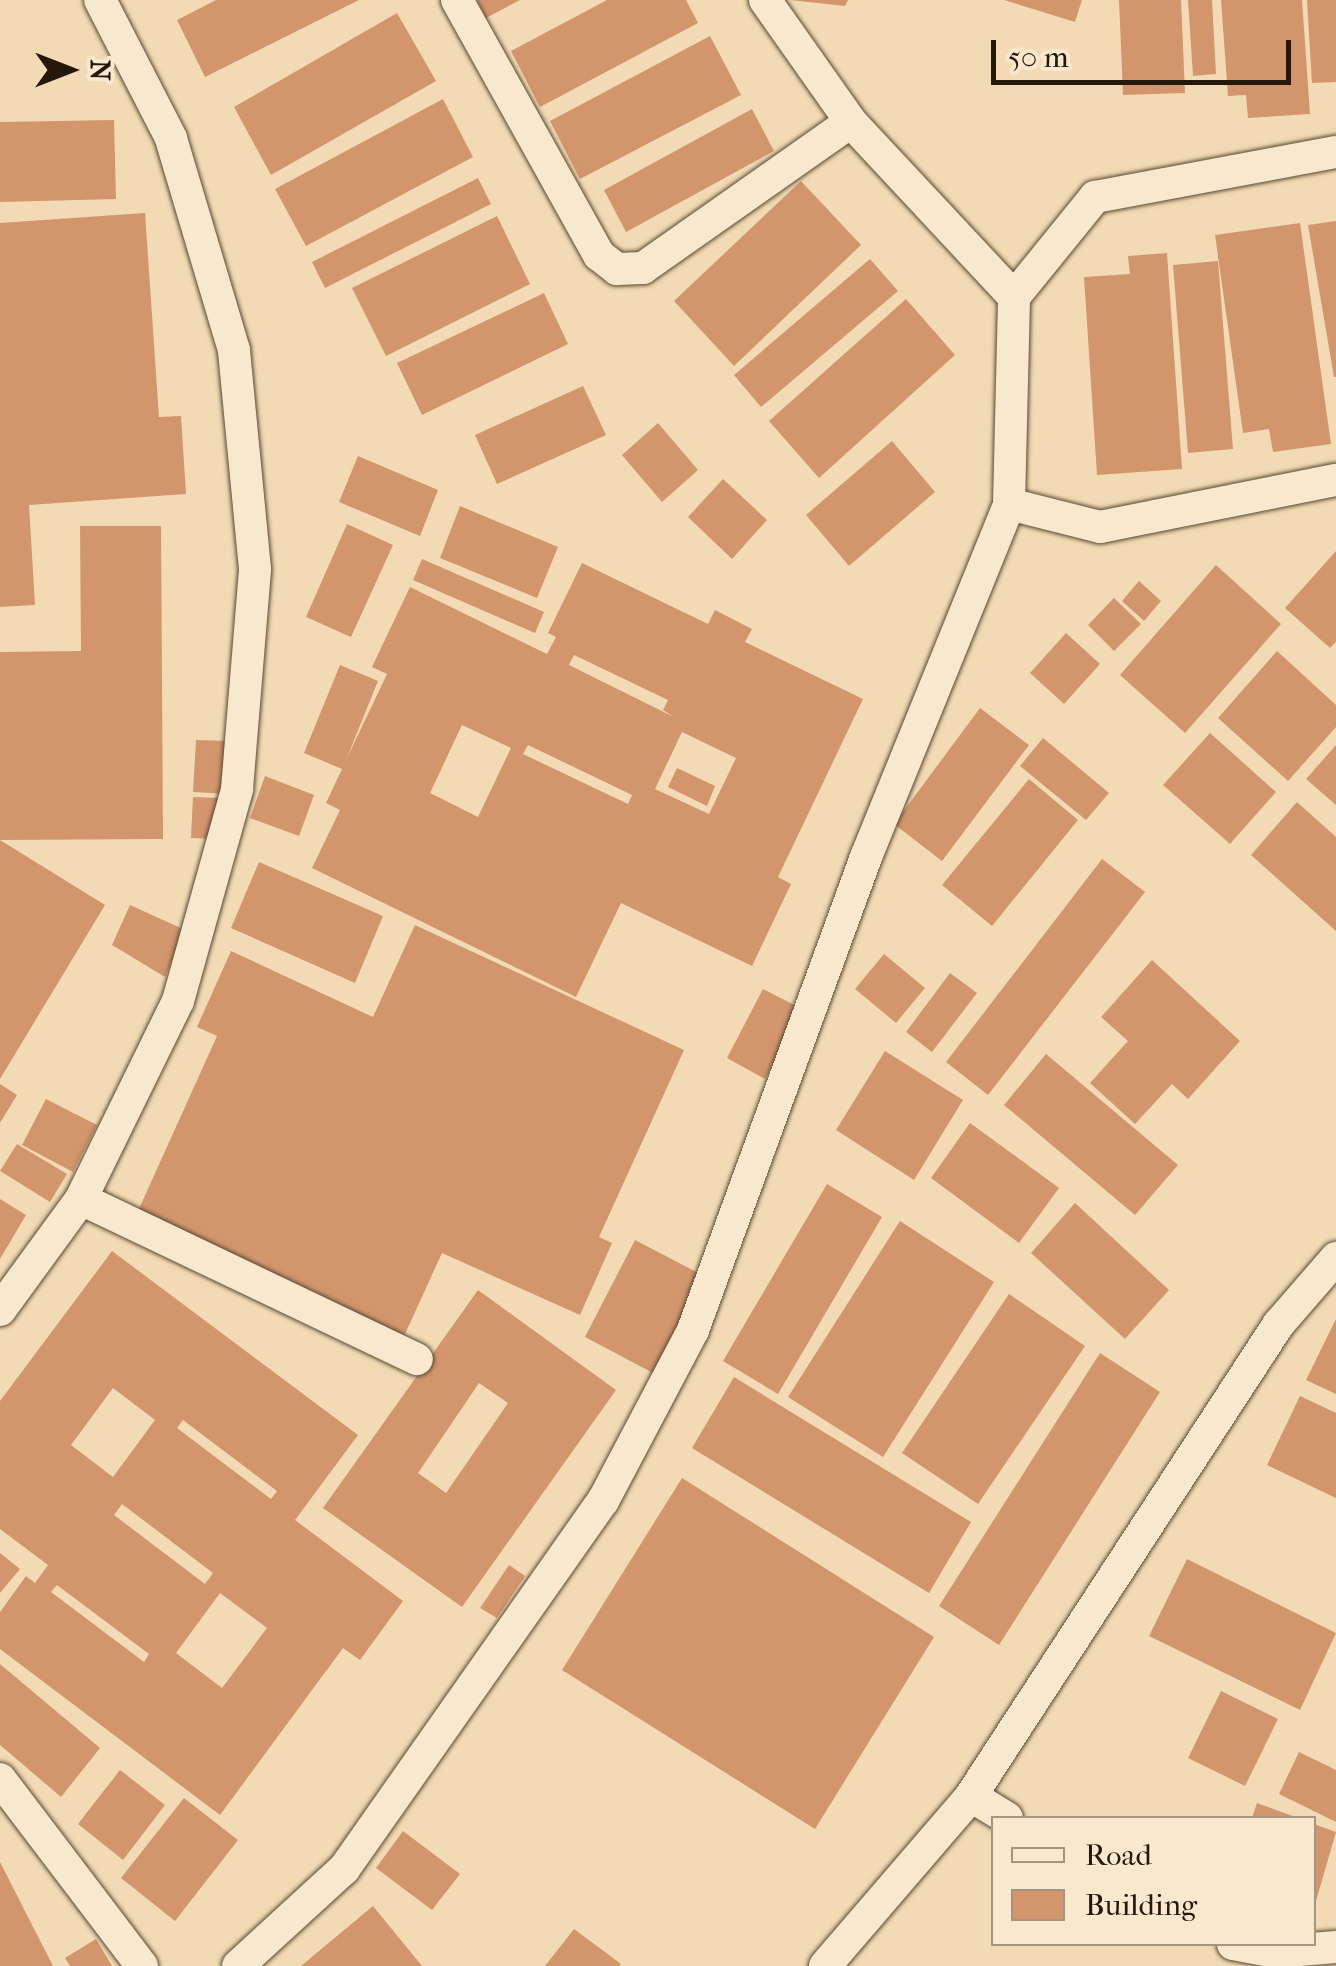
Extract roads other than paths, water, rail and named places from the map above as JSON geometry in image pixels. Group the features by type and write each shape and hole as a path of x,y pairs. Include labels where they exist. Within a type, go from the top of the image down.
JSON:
{"street":[{"path":"0,1310 80,1199 178,1001 237,788 256,569 234,350 171,138 100,0"},
{"path":"457,0 599,255 617,269 643,268 851,122"},
{"path":"765,0 851,122 1014,298"},
{"path":"238,1966 344,1869 622,1467 694,1330 736,1225 866,858 1009,504 1014,298 1095,197 1182,175 1336,152"},
{"path":"1009,504 1100,528 1336,480"},
{"path":"80,1199 417,1359"},
{"path":"825,1966 971,1796 1278,1325 1336,1258"},
{"path":"0,1779 142,1966"},
{"path":"971,1796 1005,1816"},
{"path":"1244,1946 1275,1952 1336,1947"}]}
